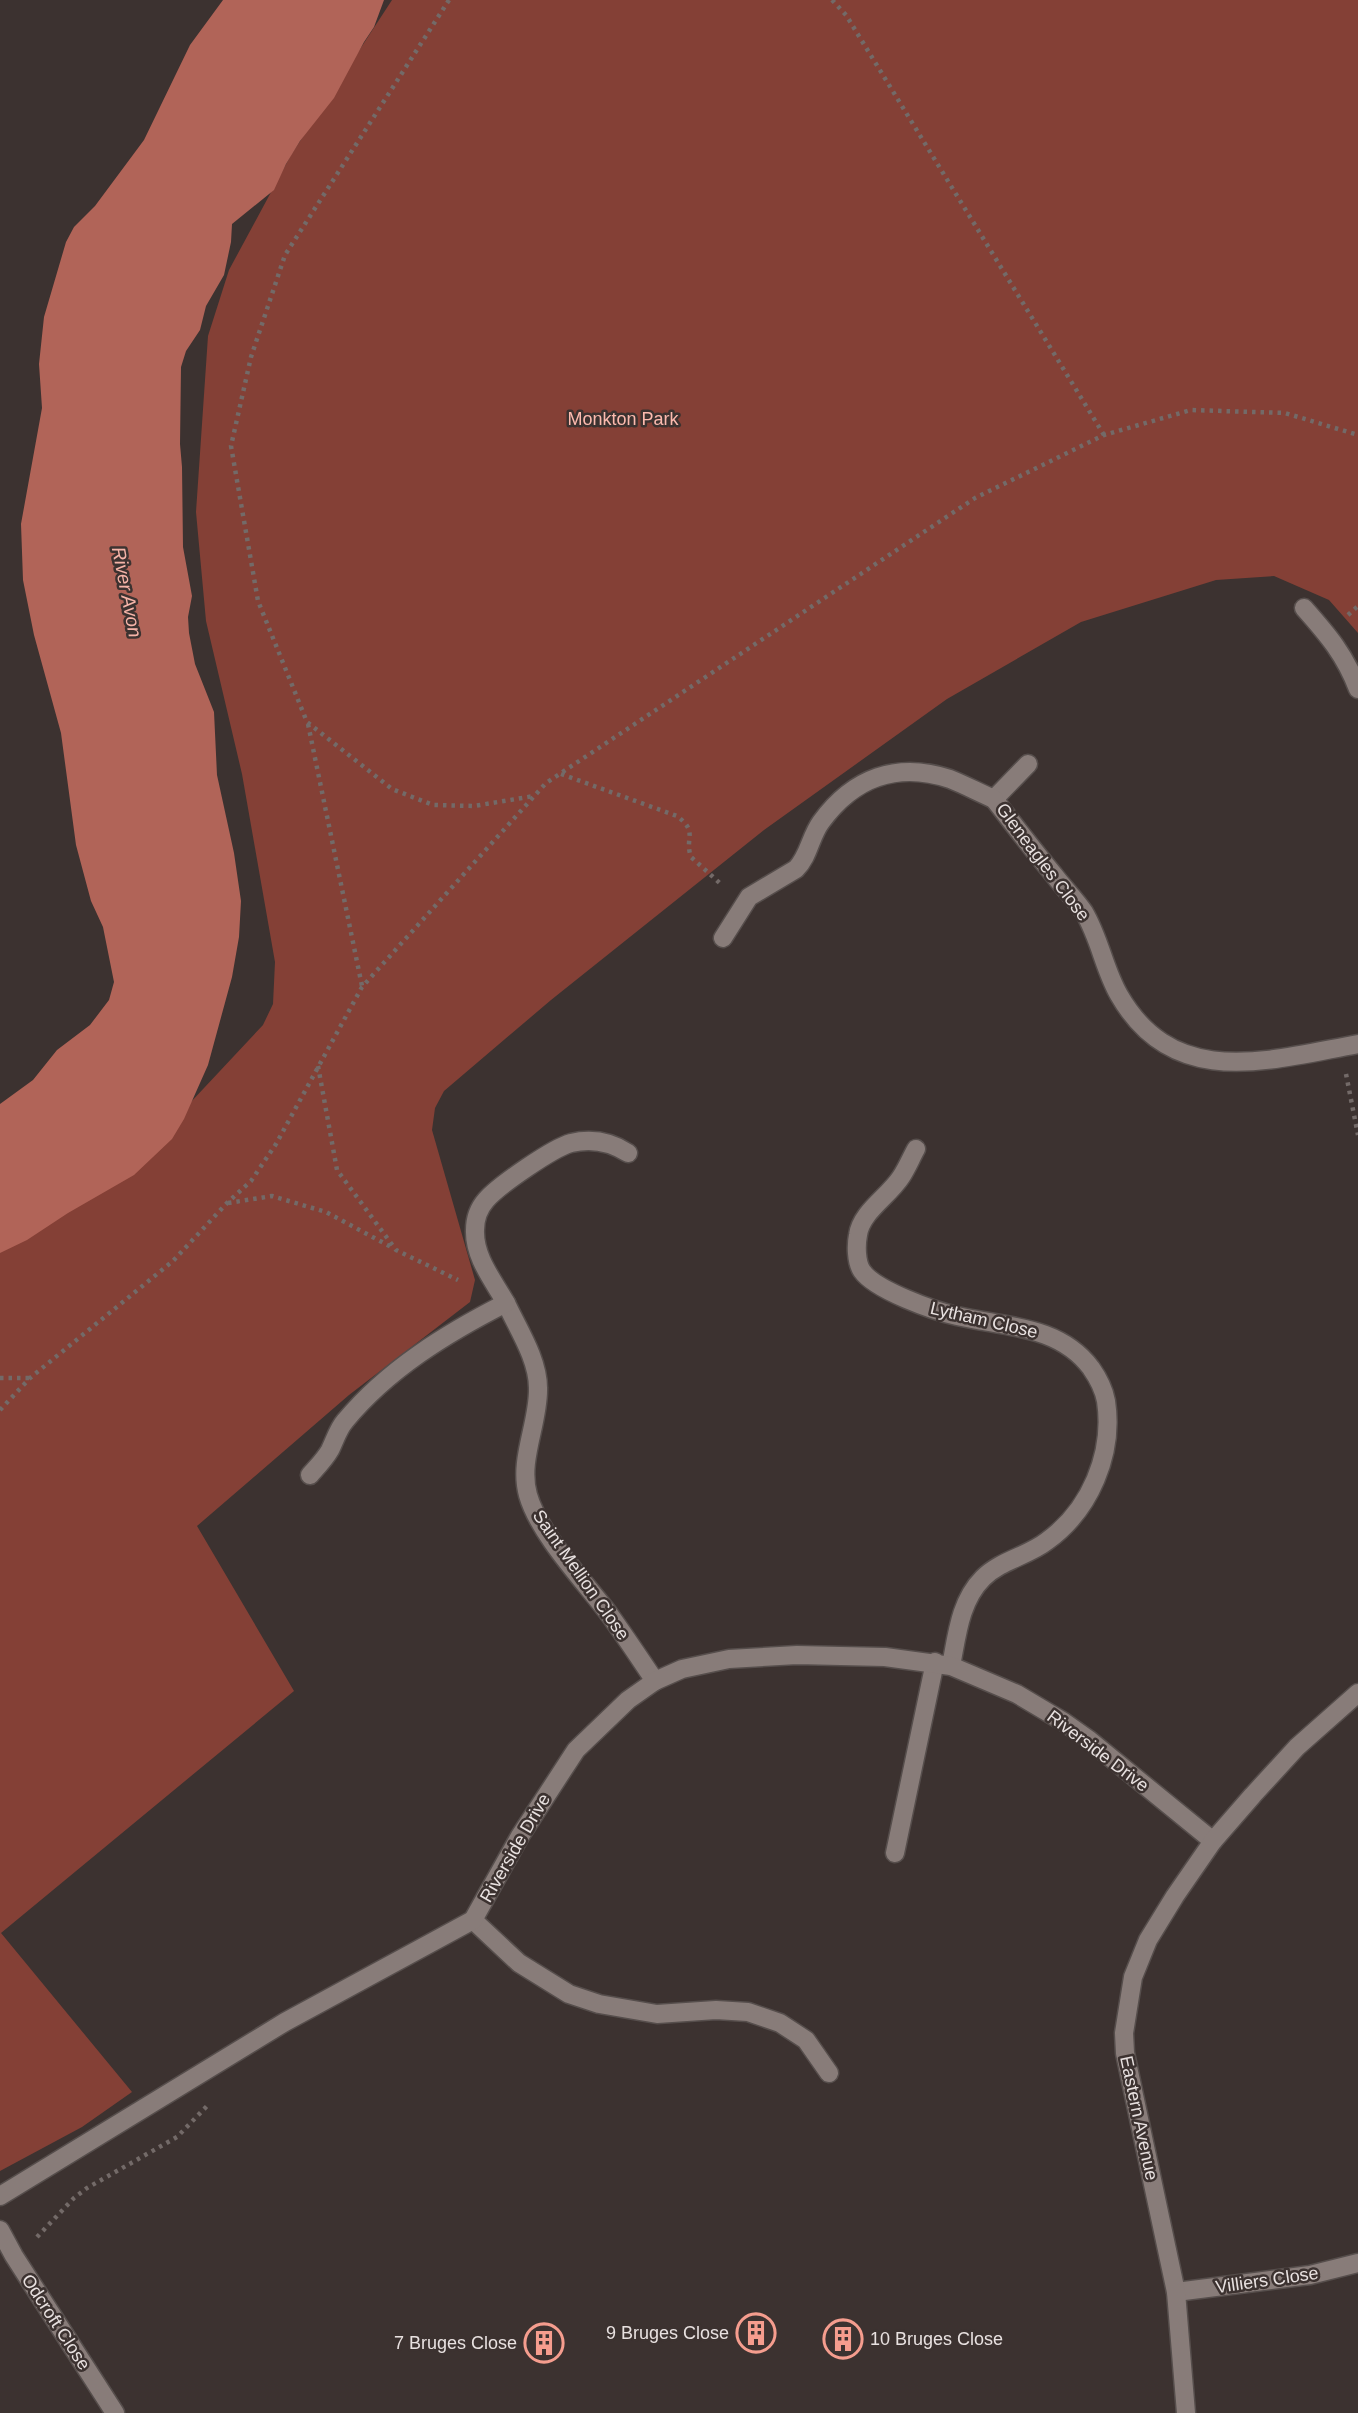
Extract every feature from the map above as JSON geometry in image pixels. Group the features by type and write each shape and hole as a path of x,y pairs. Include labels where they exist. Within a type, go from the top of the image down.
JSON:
{"street":[{"path":"1304,608 1328,634 1345,659 1358,689"},
{"name":"Gleneagles Close","path":"1028,764 994,799 1083,911 1100,942 1106,967 1118,994 1137,1023 1164,1045 1192,1058 1223,1063 1258,1061 1349,1045"},
{"path":"723,937 749,897 802,863 816,828 860,783 891,774 919,772 948,779 994,799"},
{"name":"Saint Mellion Close","path":"628,1153 614,1144 570,1143 536,1162 486,1199 479,1210 475,1228 476,1248 506,1303 537,1372 538,1389 525,1475 528,1495 535,1513 612,1618 654,1681"},
{"name":"Lytham Close","path":"916,1149 902,1176 883,1200 864,1217 858,1234 857,1253 862,1271 883,1287 930,1308 1047,1334 1082,1356 1098,1378 1106,1399 1105,1452 1085,1501 1046,1542 998,1566 983,1578 967,1600 943,1664"},
{"path":"310,1475 330,1450 344,1422 385,1381 463,1325 506,1303"},
{"name":"Riverside Drive","path":"0,2196 285,2022 473,1920 520,1836 576,1750 603,1722 654,1681 682,1669 704,1663 754,1657 835,1655 886,1657 943,1664 1017,1694 1064,1722 1213,1842"},
{"path":"895,1853 943,1664"},
{"name":"Eastern Avenue","path":"1186,2413 1176,2292 1125,2053 1124,2033 1133,1977 1144,1948 1169,1904 1213,1842 1297,1747 1358,1693"},
{"path":"473,1920 519,1964 569,1994 599,2004 657,2014 716,2010 748,2012 780,2023 806,2040 829,2073"},
{"name":"Odcroft Close","path":"0,2230 115,2413"},
{"name":"Villiers Close","path":"1176,2292 1310,2274 1358,2263"}],"path":[{"path":"362,987 307,722 258,601 231,446 251,358 285,255 449,0"},
{"path":"832,0 846,16 1104,435"},
{"path":"307,722 392,789 433,805 474,806 533,797 546,783 975,498 1104,435 1191,410 1285,413 1358,435"},
{"path":"561,774 677,816 690,829 691,857 744,905"},
{"path":"0,1410 30,1378 173,1261 251,1181 362,987 546,783"},
{"path":"1349,1045 1358,1135"},
{"path":"318,1065 337,1170 396,1250"},
{"path":"227,1203 272,1196 326,1212 396,1250 506,1303"},
{"path":"0,1378 30,1378"},
{"path":"14,2256 36,2239 74,2198 177,2137 214,2098"}],"green space":[{"name":"Monkton Park","path":"392,0 1358,0 1358,633 1329,600 1274,576 1216,580 1081,622 947,699 764,830 551,1000 444,1091 435,1108 432,1130 475,1280 470,1302 349,1395 197,1526 294,1691 1,1933 132,2092 82,2127 0,2171 0,1226 160,1135 263,1025 273,1004 275,962 242,774 206,621 196,512 208,336 229,270 291,155"}],"water":[{"name":"River Avon","path":"223,0 384,0 374,27 334,98 300,141 274,190 232,224 224,275 206,306 200,330 186,351 181,367 183,547 192,596 188,617 189,633 195,664 214,712 217,775 234,853 241,901 239,937 232,977 208,1065 172,1139 134,1175 27,1240 0,1253 0,1104 33,1080 57,1050 90,1025 109,1000 114,982 103,927 91,901 76,845 61,733 34,635 23,580 21,524 42,408 39,364 44,317 66,242 74,227 95,206 144,140 190,45"}],"place":[{"name":"9 Bruges Close","path":"756,2333"},
{"name":"10 Bruges Close","path":"843,2339"},
{"name":"7 Bruges Close","path":"544,2343"}]}
